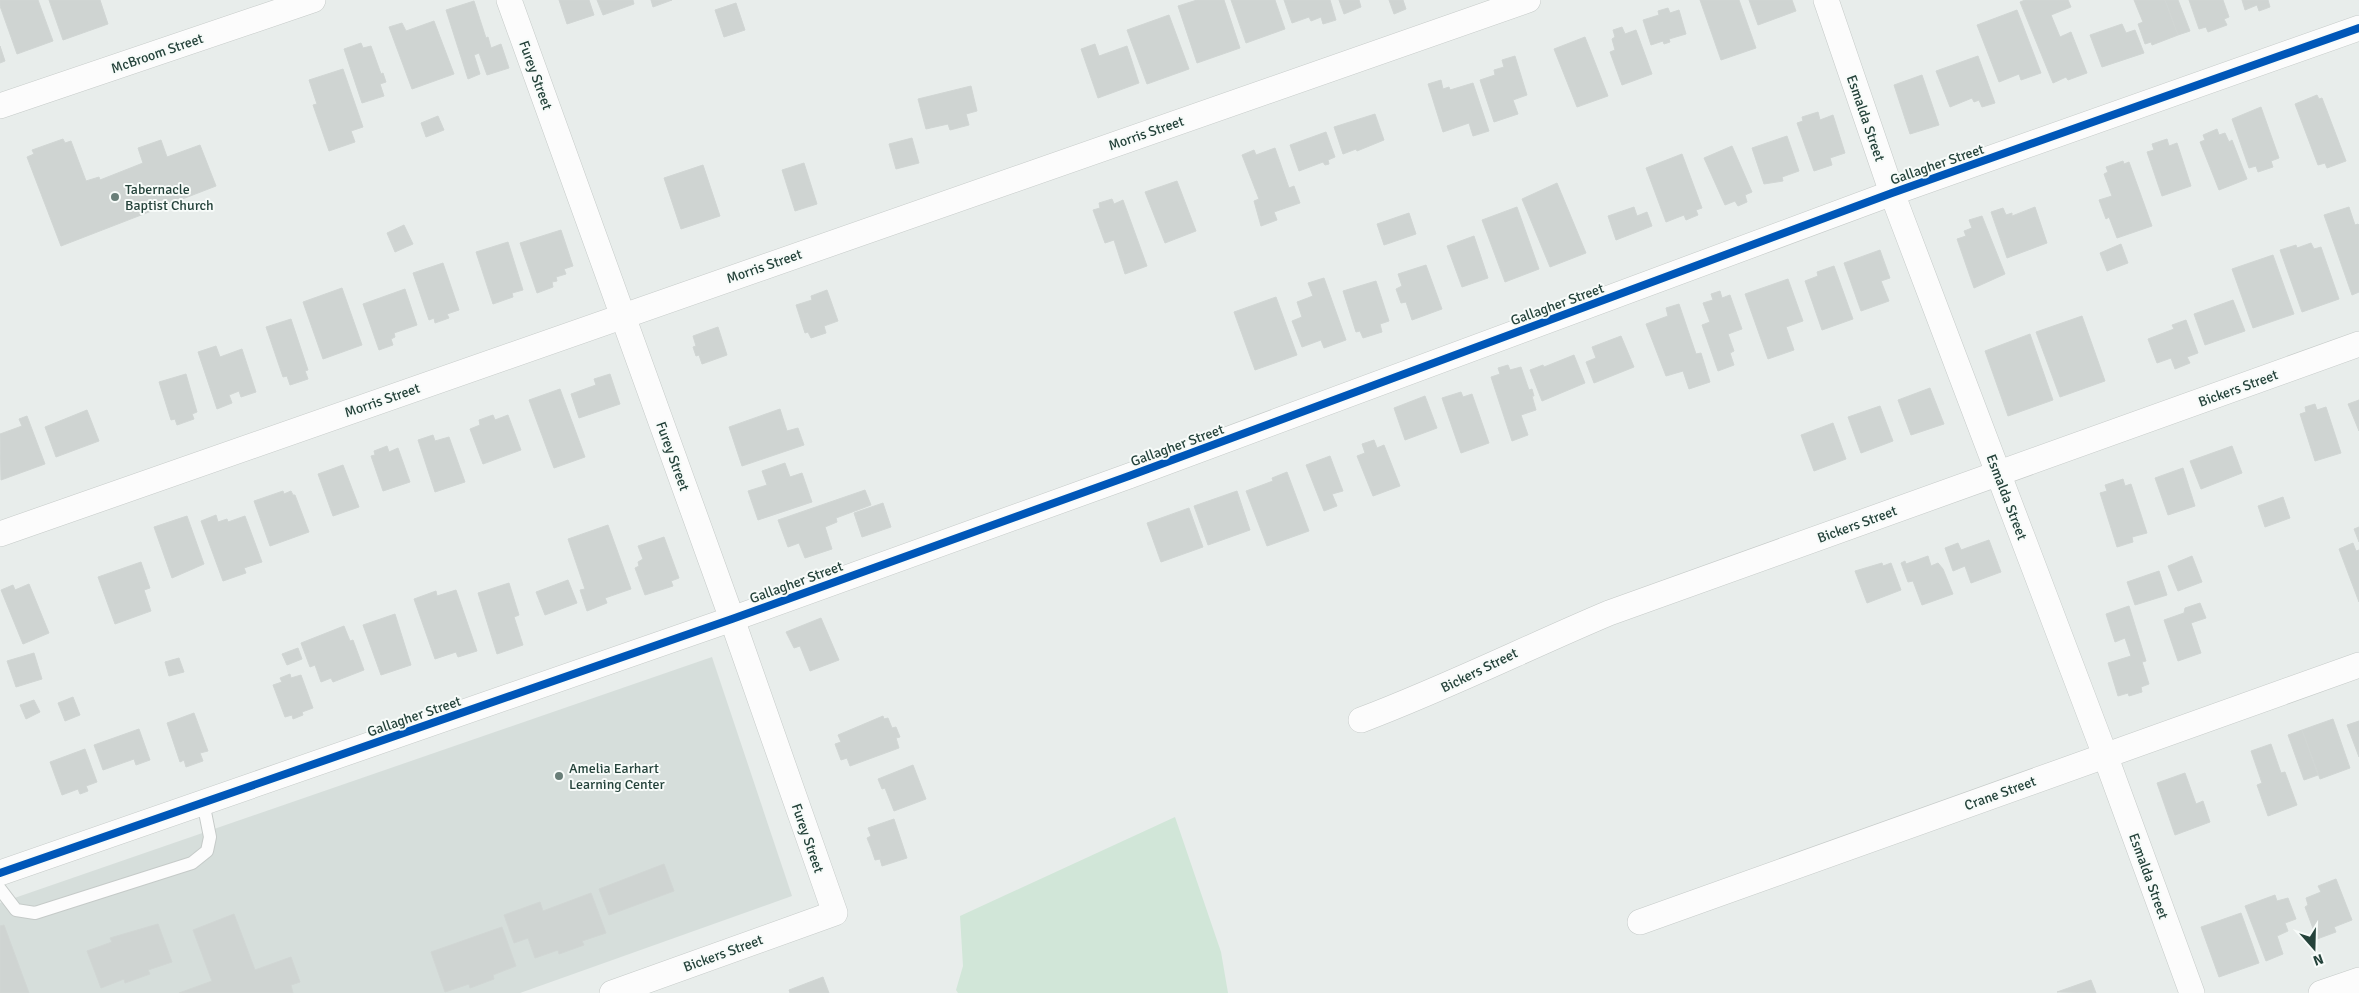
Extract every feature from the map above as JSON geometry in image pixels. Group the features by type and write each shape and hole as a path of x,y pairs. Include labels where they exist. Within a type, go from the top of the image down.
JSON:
{"street":[{"name":"McBroom Street","path":"0,106 313,0"},
{"name":"Furey Street","path":"509,0 732,619 835,913"},
{"name":"Morris Street","path":"0,534 622,315 1528,0"},
{"name":"Esmalda Street","path":"1826,0 1892,193 2105,755 2192,993"},
{"name":"Gallagher Street","path":"0,873 732,619 1128,476 1892,193 2359,28"},
{"name":"Bickers Street","path":"1362,720 1426,695 1527,647 1609,613 2359,344"},
{"name":"Crane Street","path":"1640,922 2359,665"},
{"name":"Bickers Street","path":"612,993 835,913"},
{"path":"2321,993 2359,980"}],"lane":[{"path":"0,889 16,910 34,913 192,863 207,851 210,837 203,802"}],"shaded area":[{"name":"Amelia Earhart Learning Center","path":"712,657 792,896 520,993 0,993 0,903"}],"green space":[{"path":"1175,817 1221,952 1228,993 958,993 956,990 963,966 960,916"}],"building":[{"path":"0,0 38,0 53,41 17,54 0,6"},
{"path":"49,0 100,0 108,24 63,40"},
{"path":"559,0 589,0 594,15 567,24"},
{"path":"597,0 633,0 634,4 603,15"},
{"path":"651,0 672,0 653,7"},
{"path":"1197,0 1224,0 1240,48 1197,63 1178,6"},
{"path":"1231,0 1275,0 1285,29 1246,43"},
{"path":"1284,0 1330,0 1336,20 1323,24 1321,17 1311,21 1309,17 1292,23"},
{"path":"1339,0 1359,0 1361,7 1344,14"},
{"path":"1389,0 1403,0 1406,9 1394,14"},
{"path":"1700,0 1739,0 1756,48 1721,60"},
{"path":"1749,0 1792,0 1796,11 1758,25"},
{"path":"2025,0 2068,0 2071,7 2051,15 2060,37 2071,32 2087,73 2068,80 2066,77 2053,83 2020,2"},
{"path":"2134,0 2165,0 2178,35 2152,45 2151,42 2145,44 2138,24 2143,22"},
{"path":"2165,0 2178,0 2190,31 2178,35"},
{"path":"2189,0 2223,0 2229,17 2224,19 2227,25 2208,32 2206,27 2199,29"},
{"path":"2242,0 2268,0 2270,7 2259,11 2257,5 2245,10"},
{"path":"474,1 491,48 501,44 509,68 487,75 479,53 474,55 480,74 468,79 446,10"},
{"path":"736,3 745,30 724,37 715,10"},
{"path":"1668,8 1670,13 1679,10 1686,34 1669,39 1670,42 1664,44 1663,41 1651,45 1643,20 1659,15 1658,11"},
{"path":"2017,10 2041,73 2021,80 2019,74 1999,82 1977,25"},
{"path":"1169,15 1189,69 1147,84 1127,30"},
{"path":"434,21 454,74 412,89 389,27 402,23 406,31"},
{"path":"2122,24 2126,33 2135,30 2144,53 2102,67 2090,35"},
{"path":"1622,27 1625,34 1636,30 1652,74 1622,85 1610,52 1615,50 1612,39 1615,37 1613,30"},
{"path":"1585,37 1608,96 1577,107 1554,49"},
{"path":"361,43 363,48 371,46 381,74 383,73 386,82 380,84 384,96 362,103 344,49"},
{"path":"1095,44 1099,56 1127,46 1139,83 1098,98 1081,49"},
{"path":"0,46 5,61 0,63"},
{"path":"1515,56 1527,95 1513,100 1518,114 1494,122 1480,80 1495,75 1494,70 1504,67 1502,60"},
{"path":"1978,56 1995,103 1982,107 1979,100 1974,102 1972,98 1950,107 1936,71"},
{"path":"343,69 363,127 351,131 355,142 329,151 313,105 317,104 309,80"},
{"path":"1922,75 1939,125 1910,134 1894,85"},
{"path":"1441,80 1443,89 1449,87 1450,90 1473,83 1489,131 1473,136 1469,123 1443,132 1428,84"},
{"path":"971,86 977,111 966,114 969,125 950,130 948,124 926,129 918,99"},
{"path":"2317,95 2319,99 2322,98 2346,161 2327,168 2325,163 2318,165 2295,104"},
{"path":"2261,107 2279,158 2271,161 2273,167 2258,172 2256,166 2249,168 2232,119"},
{"path":"1818,112 1820,120 1833,115 1845,153 1830,158 1832,165 1814,171 1797,123 1803,121 1802,117"},
{"path":"1375,114 1384,140 1357,151 1356,149 1343,154 1334,127"},
{"path":"438,116 444,130 426,137 421,123"},
{"path":"2217,129 2219,135 2225,133 2229,142 2232,140 2247,179 2219,190 2200,142 2205,140 2203,135"},
{"path":"1326,132 1335,157 1328,160 1329,164 1325,165 1323,162 1299,171 1290,145"},
{"path":"1787,136 1799,171 1782,177 1783,181 1764,184 1752,148"},
{"path":"912,138 919,163 896,169 889,144"},
{"name":"Tabernacle Baptist Church","path":"63,139 65,143 71,141 86,181 99,177 100,180 143,163 138,148 161,140 167,157 200,145 216,186 61,246 27,157 34,154 32,150"},
{"path":"2167,139 2169,146 2177,143 2191,186 2162,196 2147,152 2154,150 2152,144"},
{"path":"1732,146 1752,192 1745,195 1747,202 1738,206 1735,201 1725,205 1704,158"},
{"path":"1275,148 1289,188 1294,186 1300,203 1274,212 1277,220 1261,226 1254,201 1259,199 1242,155 1254,150 1256,155"},
{"path":"1682,154 1702,208 1696,210 1698,215 1686,220 1684,215 1666,222 1646,168"},
{"path":"2123,161 2124,164 2129,162 2152,226 2117,238 2109,217 2106,219 2099,200 2112,196 2104,174 2108,172 2106,167"},
{"path":"804,163 817,204 795,211 782,170"},
{"path":"703,165 720,216 681,229 664,178"},
{"path":"1177,181 1196,231 1165,243 1145,192"},
{"path":"1557,183 1586,253 1550,267 1522,199"},
{"path":"1112,199 1114,204 1123,200 1147,266 1125,274 1114,240 1105,243 1093,210 1100,208 1099,203"},
{"path":"1517,207 1539,269 1505,282 1482,220"},
{"path":"1634,207 1637,216 1647,212 1652,226 1616,240 1608,216"},
{"path":"2035,207 2047,243 2007,258 1991,212 2003,208 2006,215 2012,213 2012,216"},
{"path":"2349,207 2355,225 2359,225 2359,292 2352,295 2324,215"},
{"path":"1409,213 1416,234 1384,245 1377,224"},
{"path":"1982,216 2005,274 1974,288 1957,239 1966,236 1964,231 1972,228 1969,220"},
{"path":"404,225 413,244 395,252 387,233"},
{"path":"561,230 573,266 564,269 566,274 556,277 557,281 552,282 553,287 537,293 520,243"},
{"path":"1474,236 1488,278 1462,287 1447,246"},
{"path":"508,242 523,290 512,293 513,297 493,304 476,252"},
{"path":"2311,243 2314,249 2321,247 2339,299 2302,312 2280,250 2296,245 2297,248"},
{"path":"2121,244 2128,263 2107,271 2100,253"},
{"path":"1880,250 1890,278 1881,281 1889,301 1861,311 1844,263"},
{"path":"2273,255 2294,314 2253,328 2232,269"},
{"path":"443,263 459,310 447,314 449,318 435,323 434,318 429,320 413,273"},
{"path":"1426,265 1442,309 1412,320 1406,302 1401,303 1396,289 1402,286 1398,274"},
{"path":"1834,266 1853,319 1822,330 1805,281 1818,276 1817,272"},
{"path":"1324,278 1346,340 1324,348 1321,340 1302,347 1292,321 1302,317 1297,302 1313,296 1308,283"},
{"path":"1788,279 1803,321 1786,327 1794,350 1768,359 1745,294"},
{"path":"1376,281 1389,321 1380,324 1382,332 1363,338 1360,331 1356,332 1343,291"},
{"path":"342,288 362,345 323,359 303,302"},
{"path":"405,289 417,325 394,333 395,337 391,339 393,345 379,350 363,304"},
{"path":"827,290 838,321 824,326 826,333 811,338 808,332 805,333 796,305 812,300 811,296"},
{"path":"1720,291 1722,298 1730,295 1742,329 1728,334 1734,351 1730,353 1734,365 1718,371 1702,325 1710,322 1703,303 1713,300 1711,294"},
{"path":"1276,297 1297,355 1255,370 1234,312"},
{"path":"2233,300 2245,331 2205,345 2194,314"},
{"path":"1679,304 1696,354 1701,353 1710,382 1689,389 1683,371 1666,376 1646,324 1668,316 1666,308"},
{"path":"2082,316 2105,381 2060,397 2036,332"},
{"path":"291,319 308,370 305,371 308,379 290,385 287,376 283,377 266,327"},
{"path":"2186,320 2198,353 2187,357 2190,363 2175,369 2171,358 2157,363 2148,339 2174,329 2172,325"},
{"path":"718,327 727,355 702,364 699,355 696,356 693,347 696,346 693,336"},
{"path":"2030,334 2053,400 2008,416 1985,351"},
{"path":"1621,336 1634,367 1594,383 1586,362 1596,358 1592,347"},
{"path":"216,346 220,357 242,349 256,392 241,397 239,391 229,395 232,403 217,409 198,352"},
{"path":"1574,355 1585,383 1542,401 1530,370 1543,365 1544,367"},
{"path":"1508,365 1510,370 1521,367 1529,390 1532,389 1536,410 1521,415 1528,435 1512,441 1491,377 1500,374 1498,368"},
{"path":"186,374 197,412 192,414 194,419 177,425 175,419 171,420 159,382"},
{"path":"610,374 620,404 579,418 571,394 596,385 594,379"},
{"path":"1930,388 1944,424 1911,435 1898,400"},
{"path":"560,389 585,457 554,468 529,400"},
{"path":"1461,392 1463,397 1472,394 1489,443 1461,453 1442,398"},
{"path":"1425,396 1437,428 1405,440 1394,408"},
{"path":"2359,400 2359,431 2348,404"},
{"path":"2315,404 2317,410 2326,407 2341,453 2315,461 2300,414 2306,412 2305,407"},
{"path":"1880,406 1893,441 1861,453 1848,417"},
{"path":"780,409 787,431 798,428 804,445 742,466 729,427"},
{"path":"87,410 99,441 56,457 45,427"},
{"path":"493,415 495,420 508,415 521,450 483,464 470,429 480,425 479,420"},
{"path":"27,416 45,464 1,480 0,434 22,426 19,419"},
{"path":"1833,423 1846,459 1814,471 1801,435"},
{"path":"433,435 435,441 449,437 465,482 435,492 418,440"},
{"path":"1374,440 1377,448 1384,445 1400,486 1373,496 1357,456 1365,453 1362,444"},
{"path":"387,446 389,452 398,448 410,482 383,491 371,456 375,455 374,451"},
{"path":"2232,446 2242,473 2201,489 2190,461"},
{"path":"1330,456 1343,491 1332,494 1337,506 1324,511 1306,465"},
{"path":"785,463 790,477 802,473 812,502 758,520 748,491 767,485 762,471"},
{"path":"343,465 359,507 333,516 318,474"},
{"path":"2183,468 2195,506 2168,515 2155,478"},
{"path":"1287,472 1309,531 1267,546 1246,491 1273,481 1272,478"},
{"path":"2123,479 2125,486 2131,484 2147,533 2132,537 2133,542 2117,547 2100,493 2107,491 2105,485"},
{"path":"865,490 871,505 836,518 837,522 825,527 832,549 805,558 799,543 788,547 778,520"},
{"path":"283,491 284,494 291,491 295,495 309,532 270,546 254,501"},
{"path":"1237,491 1250,530 1208,545 1194,506"},
{"path":"2283,497 2290,518 2265,527 2258,506"},
{"path":"883,503 891,527 862,537 854,513"},
{"path":"1189,508 1203,547 1161,562 1147,523"},
{"path":"216,515 218,522 227,519 228,522 245,516 262,562 244,568 246,573 223,581 201,521"},
{"path":"187,516 204,564 172,578 154,527"},
{"path":"608,525 631,589 605,598 607,603 587,611 580,590 585,589 568,539"},
{"path":"2359,527 2359,542 2354,529"},
{"path":"664,537 679,578 671,581 673,586 645,595 635,568 639,566 638,562 643,559 638,546"},
{"path":"1989,540 2001,572 1971,583 1965,566 1953,571 1945,548 1958,543 1961,550"},
{"path":"2353,543 2356,551 2359,550 2359,602 2339,549"},
{"path":"1928,556 1931,566 1938,563 1943,569 1953,594 1922,605 1913,581 1908,582 1901,563 1905,561 1906,564"},
{"path":"2192,556 2202,582 2178,591 2168,566"},
{"path":"141,562 150,588 144,590 151,611 115,624 98,577"},
{"path":"1882,563 1883,566 1891,563 1901,590 1867,603 1855,571"},
{"path":"2159,571 2167,595 2135,605 2127,582"},
{"path":"568,580 577,603 545,615 536,592"},
{"path":"509,583 519,615 514,617 523,645 497,654 478,593"},
{"path":"29,584 49,633 23,644 1,590 13,585 15,590"},
{"path":"456,590 477,651 458,657 456,652 435,659 414,599 436,591 437,596"},
{"path":"2200,603 2206,618 2191,623 2201,653 2178,661 2164,620 2184,613 2185,608"},
{"path":"2129,606 2146,661 2142,662 2149,684 2141,687 2142,692 2129,696 2128,693 2118,696 2108,663 2131,656 2125,638 2115,642 2106,614"},
{"path":"395,614 411,665 381,675 363,625"},
{"path":"821,618 839,660 810,671 800,646 794,648 786,632"},
{"path":"344,626 350,641 353,640 364,670 333,682 331,678 321,682 315,665 310,667 301,643"},
{"path":"298,648 302,659 287,665 282,654"},
{"path":"34,653 42,679 16,687 7,661"},
{"path":"179,658 184,672 169,676 165,662"},
{"path":"290,674 291,678 301,675 313,708 302,712 303,715 293,719 292,715 285,717 273,685 282,682 280,678"},
{"path":"73,697 80,715 65,721 58,703"},
{"path":"34,700 40,712 26,719 20,705"},
{"path":"194,713 208,751 200,753 203,761 186,767 184,760 180,762 167,723"},
{"path":"883,716 884,719 888,718 892,728 896,727 900,737 896,738 899,748 850,766 847,758 841,760 835,744 841,742 838,735"},
{"path":"2333,719 2350,768 2320,779 2302,730"},
{"path":"2359,721 2359,757 2347,725"},
{"path":"139,729 150,760 136,765 134,759 103,770 94,745"},
{"path":"2302,730 2318,775 2304,780 2288,735"},
{"path":"2271,744 2281,773 2285,772 2297,805 2268,816 2257,785 2262,783 2251,751"},
{"path":"85,749 97,782 86,786 88,791 80,794 78,789 62,795 50,762"},
{"path":"913,765 926,799 894,811 885,788 882,789 878,779"},
{"path":"2185,773 2196,804 2203,801 2210,822 2175,835 2157,783"},
{"path":"894,819 907,858 882,866 880,859 875,860 867,838 871,836 868,828"},
{"path":"664,864 674,891 609,915 599,889"},
{"path":"2336,879 2352,920 2334,927 2336,932 2317,939 2305,907 2308,905 2306,898 2321,892 2318,886"},
{"path":"591,893 606,933 582,941 584,945 559,954 558,950 535,958 528,938 514,943 504,915 540,902 543,911"},
{"path":"2275,895 2277,901 2288,898 2296,919 2285,923 2288,931 2277,936 2283,954 2266,961 2245,906"},
{"path":"2241,913 2259,963 2219,977 2201,927"},
{"path":"234,914 255,970 291,957 300,982 291,985 293,993 179,993 212,981 193,930"},
{"path":"158,924 172,962 148,970 150,974 125,983 124,979 101,988 87,951 112,942 110,938"},
{"path":"4,925 29,993 0,993 0,926"},
{"path":"502,927 516,966 493,975 494,979 470,988 469,984 445,992 431,952"},
{"path":"823,977 829,993 790,993 789,990"},
{"path":"2091,980 2096,993 2057,992"}],"cycle path":[{"path":"0,873 732,619 1129,476 1892,193 2359,28"}],"place":[{"name":"Tabernacle Baptist Church","path":"115,197"},
{"name":"Amelia Earhart Learning Center","path":"559,776"}]}
